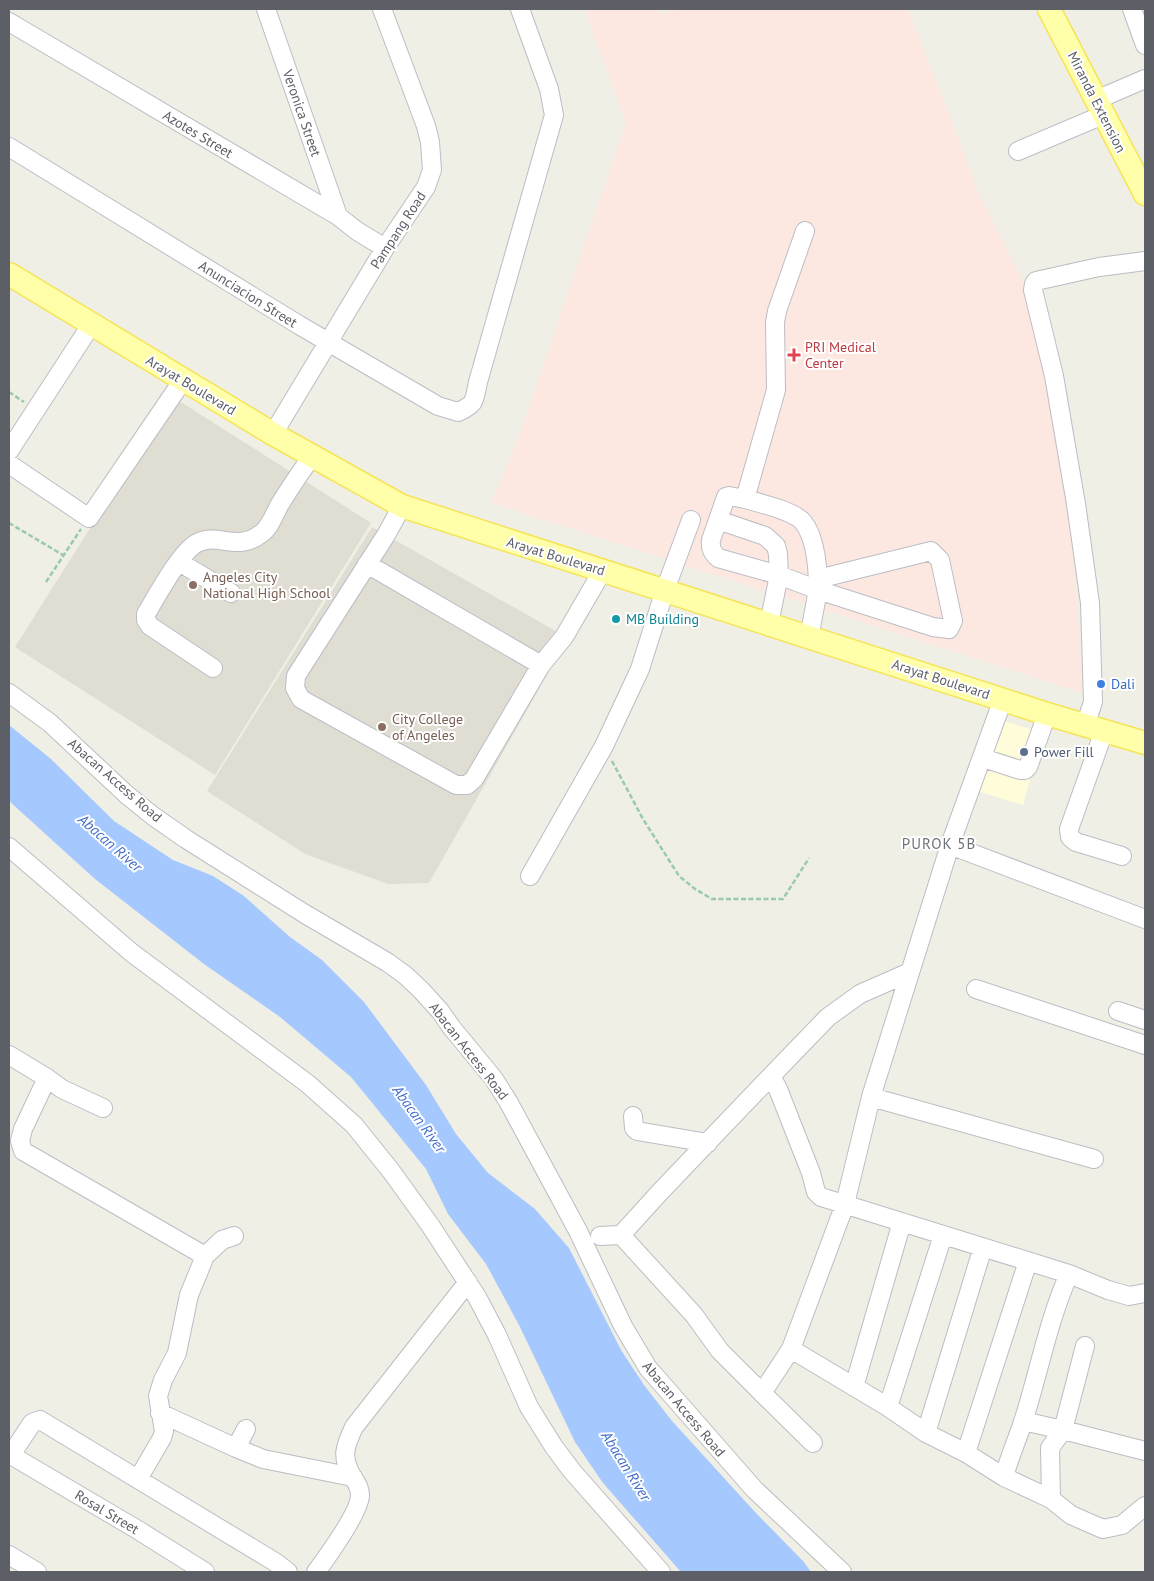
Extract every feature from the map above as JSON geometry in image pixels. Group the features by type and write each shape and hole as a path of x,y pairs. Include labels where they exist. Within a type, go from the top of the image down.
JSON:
{"main road":[{"name":"Miranda Extension","path":"1049,9 1145,194"},
{"name":"Arayat Boulevard","path":"9,274 273,434 402,506 1047,714 1145,743"}],"street":[{"name":"Veronica Street","path":"266,9 338,216"},
{"name":"Pampang Road","path":"273,434 385,248 426,187 432,170 430,142 426,126 382,9"},
{"name":"Anunciacion Street","path":"9,147 328,342 438,406 458,412 470,406 475,399 478,382 554,114 549,89 520,9"},
{"path":"1132,9 1145,45"},
{"name":"Azotes Street","path":"9,22 338,216 357,231 385,248"},
{"path":"1018,150 1100,107 1145,79"},
{"path":"745,499 776,390 775,322 777,311 805,231"},
{"path":"1122,856 1076,842 1070,837 1069,829 1095,728 1090,603 1059,402 1043,326 1033,290 1036,281 1099,267 1145,261"},
{"path":"9,450 91,325"},
{"path":"9,464 88,518 183,380"},
{"path":"213,668 150,626 146,620 146,614 184,554 195,544 203,540 247,542 264,532 296,477 312,457"},
{"path":"809,638 818,584 812,537 802,521 781,510 745,499 726,497 710,547 713,554 718,558 818,584 932,627 949,630 953,621 940,560 931,551 818,584"},
{"path":"402,506 386,535 296,676 295,688 301,699 456,784 467,785 474,780 541,665 564,637 602,570"},
{"path":"530,876 604,746 640,669 665,590 691,520"},
{"path":"718,520 764,536 776,546 779,575 769,624"},
{"path":"179,562 231,593"},
{"path":"367,564 541,665"},
{"name":"Abacan Access Road","path":"9,693 50,723 127,795 153,816 186,839 386,962 405,975 440,1011 494,1079 509,1103 578,1231 623,1326 648,1368 754,1489 842,1572"},
{"path":"762,1393 791,1349 846,1204 871,1096 950,845 1004,699"},
{"path":"983,758 1025,770 1028,767 1047,714"},
{"path":"950,845 1145,919"},
{"path":"9,847 132,953 258,1046 334,1106 370,1143 430,1224 468,1282 497,1334 529,1407 554,1447 572,1471 661,1572"},
{"path":"600,1236 621,1235 828,1017 860,994 910,972"},
{"path":"976,989 1145,1045"},
{"path":"1118,1010 1145,1020"},
{"path":"9,1055 62,1089 103,1108"},
{"path":"771,1076 778,1089 811,1173 816,1192 820,1197 1069,1274 1108,1290 1129,1296 1145,1293"},
{"path":"47,1078 23,1129 20,1141 23,1151 163,1226 204,1256"},
{"path":"871,1096 1094,1159"},
{"path":"633,1116 634,1128 638,1131 708,1143"},
{"path":"854,1387 902,1222"},
{"path":"621,1235 694,1315 720,1350 813,1443"},
{"path":"888,1407 943,1235"},
{"path":"138,1479 162,1438 164,1431 158,1396 176,1353 189,1295 204,1256 222,1240 234,1236"},
{"path":"926,1433 983,1248"},
{"path":"966,1453 1028,1261"},
{"path":"1004,1476 1023,1421 1042,1352 1069,1274"},
{"path":"316,1572 355,1512 360,1497 360,1488 344,1458 345,1445 354,1427 468,1282"},
{"path":"1051,1499 1050,1448 1063,1430 1085,1346"},
{"path":"791,1349 888,1407 926,1433 966,1453 1004,1476 1051,1499 1071,1515 1103,1530 1122,1525 1145,1506"},
{"path":"160,1413 263,1459 353,1477"},
{"path":"10,1454 32,1423 40,1420 275,1562 288,1572"},
{"path":"1023,1421 1145,1451"},
{"path":"236,1448 246,1429"},
{"name":"Rosal Street","path":"10,1454 205,1572"},
{"path":"9,1556 37,1572"}],"path":[{"path":"46,582 88,518"},
{"path":"9,523 63,555"},
{"path":"604,746 643,819 679,876 695,889 712,899 783,899 809,858"}],"shaded area":[{"name":"PRI Medical Center","path":"584,9 658,9 660,14 677,9 908,9 976,187 1027,289 1056,420 1070,501 1083,693 491,503 521,431 626,122"},
{"name":"Angeles City National High School","path":"173,397 371,523 215,775 15,647"},
{"name":"City College of Angeles","path":"372,527 568,638 429,883 388,884 305,854 207,791"},
{"path":"1001,720 1043,733 1023,805 977,791"}],"water":[{"name":"Abacan River","path":"9,725 51,759 114,821 173,860 213,876 244,896 290,937 322,960 364,1002 426,1085 456,1134 488,1173 535,1209 569,1248 621,1350 644,1385 672,1421 755,1512 804,1562 811,1572 681,1572 603,1483 575,1442 519,1325 486,1264 448,1214 426,1169 351,1077 280,1017 204,964 95,879 9,801"}],"place":[{"name":"PRI Medical Center","path":"794,355"},
{"name":"Angeles City National High School","path":"193,585"},
{"name":"MB Building","path":"616,619"},
{"name":"Dali","path":"1101,684"},
{"name":"City College of Angeles","path":"382,727"},
{"name":"Power Fill","path":"1024,752"}],"district":[{"name":"PUROK 5B","path":"939,844"}]}
